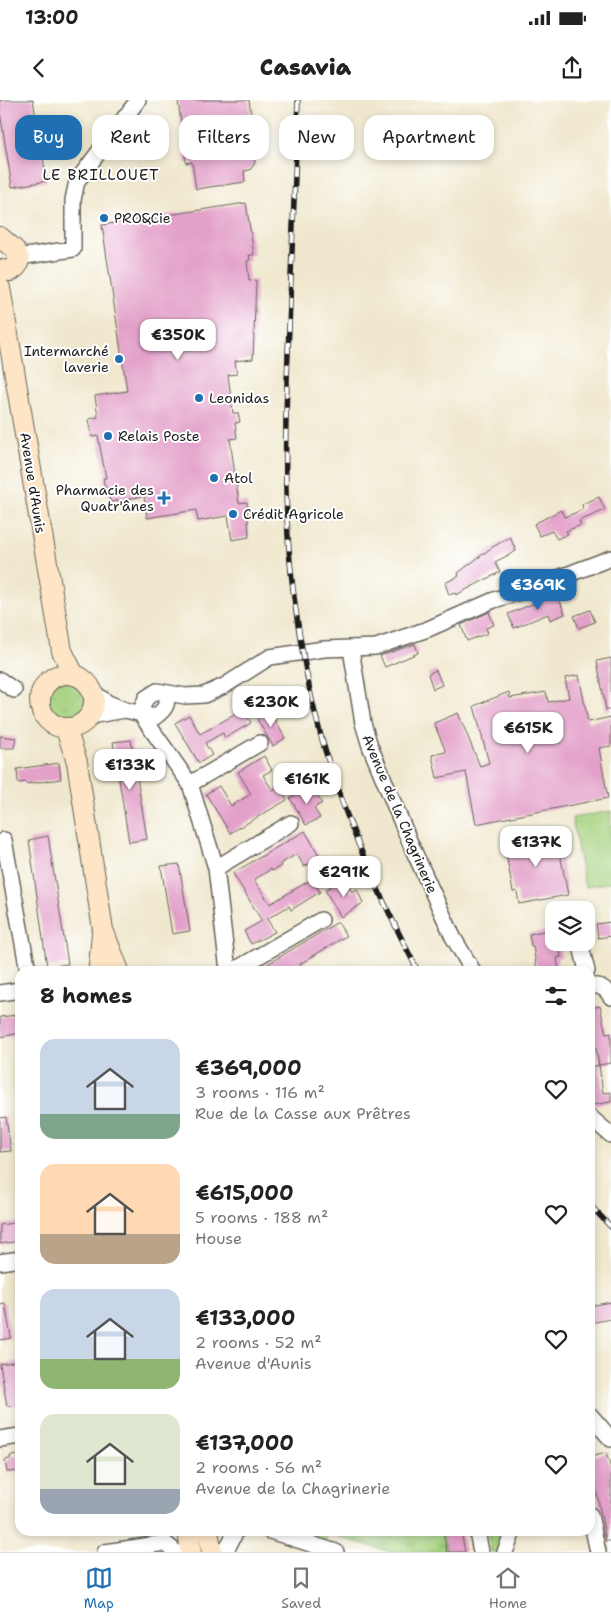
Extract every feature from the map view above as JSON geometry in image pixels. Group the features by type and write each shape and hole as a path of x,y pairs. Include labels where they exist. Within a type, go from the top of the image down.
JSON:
{"main road":[{"name":"Avenue d'Aunis","path":"6,314 8,255"},
{"name":"Avenue d'Aunis","path":"0,288 6,314 62,651 74,674"},
{"name":"Avenue d'Aunis","path":"54,677 62,651"},
{"path":"80,723 59,728 44,716 40,705 43,689 54,677 74,674 86,681 93,692 95,704 80,723 77,762 102,930 105,966"},
{"path":"189,1536 191,1552"},
{"path":"209,1536 212,1552"}],"street":[{"path":"8,255 73,249 73,200 77,181 138,100"},
{"path":"93,692 108,703 125,710 155,717 168,704 167,694 185,696 204,695 224,686 270,657 304,652 376,647 428,629 494,600 535,587 611,558"},
{"name":"Avenue de la Chagrinerie","path":"351,649 363,723 370,746 411,845 453,936 470,966"},
{"path":"0,680 14,690"},
{"path":"80,723 125,710"},
{"path":"140,713 190,784 216,868 227,966"},
{"path":"190,784 260,743"},
{"path":"216,868 291,823"},
{"path":"4,840 27,966"},
{"path":"242,966 320,920"},
{"path":"582,951 585,966"},
{"path":"595,985 605,988 611,997"},
{"path":"0,993 15,991"},
{"path":"595,1121 611,1135"},
{"path":"0,1262 15,1260"},
{"path":"595,1427 611,1439"},
{"path":"0,1439 15,1437"},
{"path":"221,1552 228,1547 234,1536"},
{"path":"478,1536 481,1552"},
{"path":"505,1552 511,1536"},
{"path":"595,1536 598,1552"},
{"path":"302,1537 336,1552"},
{"path":"105,1552 171,1542"}],"green space":[{"path":"65,681 79,687 85,701 79,715 65,721 51,715 45,701 51,687"},
{"path":"611,811 611,882 585,887 572,818"},
{"path":"310,1536 328,1536 324,1542"},
{"path":"336,1536 444,1536 447,1552 391,1552"},
{"path":"488,1536 504,1536 498,1552 491,1552"}],"building":[{"path":"0,100 33,100 36,115 15,115 15,160 43,160 47,181 12,187 0,112"},
{"path":"178,100 249,100 251,115 180,115"},
{"path":"186,160 254,160 255,163 250,170 244,171 245,182 196,189 192,162 186,163"},
{"path":"246,203 254,255 249,255 250,260 247,261 249,281 256,280 253,359 235,361 237,374 228,375 233,413 238,413 240,422 235,423 237,438 230,439 239,503 247,502 249,537 232,540 228,516 198,521 196,510 147,518 144,496 110,502 108,488 105,488 103,478 106,478 98,436 92,437 89,419 98,417 95,396 127,391 102,225"},
{"path":"599,497 605,510 579,521 581,525 566,531 568,534 557,539 552,531 540,536 534,524 561,510 564,517 575,513 583,509 582,504"},
{"path":"510,537 516,551 495,562 500,572 456,595 455,593 449,595 445,583 459,576 458,573 491,548"},
{"path":"557,594 565,614 550,620 548,614 514,628 508,614"},
{"path":"590,610 595,622 579,628 574,616"},
{"path":"489,612 494,625 486,628 488,633 467,641 461,625"},
{"path":"415,644 418,653 385,667 380,656"},
{"path":"611,658 611,710 606,710 597,661"},
{"path":"436,670 442,685 433,689 428,674"},
{"path":"579,675 588,722 611,717 611,746 599,748 608,798 476,824 466,772 437,778 432,755 446,752 434,723 458,713 480,766 489,763 474,706 509,692 510,698 546,692 548,702 569,698 565,678"},
{"path":"243,710 251,723 225,738 223,733 205,743 212,755 199,763 175,723 189,715 200,734"},
{"path":"270,711 285,738 273,746 257,719"},
{"path":"0,736 16,738 14,748 0,748"},
{"path":"131,740 147,839 129,842 113,742"},
{"path":"264,756 272,770 263,775 273,791 280,787 287,800 230,833 206,794 219,786 231,806 251,794 238,772"},
{"path":"59,763 61,779 26,784 26,782 18,783 17,769"},
{"path":"310,786 322,803 314,808 320,818 306,825 290,798"},
{"path":"305,831 320,857 304,867 297,854 280,864 281,866 272,871 271,869 254,880 270,904 312,879 320,892 291,910 289,906 267,919 275,932 251,944 244,931 262,921 233,873"},
{"path":"556,833 568,895 519,904 517,891 513,892 504,842 529,838 531,834 534,837"},
{"path":"48,836 68,964 47,966 29,840"},
{"path":"179,864 190,931 172,934 161,866"},
{"path":"338,882 341,887 347,884 352,892 357,889 363,903 341,917 325,890"},
{"path":"338,922 346,936 300,964 301,966 264,966"},
{"path":"611,922 611,936 598,938 596,924"},
{"path":"545,931 545,951 560,951 561,957 557,958 558,966 536,966 533,946 531,946 529,934"},
{"path":"600,1006 606,1034 611,1033 611,1063 599,1065 595,1044 595,1007"},
{"path":"15,1015 15,1034 0,1037 0,1017"},
{"path":"599,1065 603,1093 611,1092 611,1102 595,1105 595,1066"},
{"path":"6,1117 11,1151 0,1152 0,1118"},
{"path":"15,1223 15,1242 0,1244 0,1225"},
{"path":"611,1302 611,1319 595,1322 595,1305"},
{"path":"5,1303 11,1338 0,1340 0,1304"},
{"path":"15,1362 15,1405 7,1406 0,1364"},
{"path":"606,1453 611,1468 611,1541 606,1541 595,1483 595,1456"},
{"path":"10,1456 15,1456 15,1471 7,1472 5,1460 10,1459"},
{"path":"444,1536 462,1536 465,1552 447,1552"}],"railway":[{"path":"298,100 286,448 288,536 296,614 310,691 329,764 341,800 369,869 416,966"},
{"path":"595,1210 611,1227"}],"place":[{"name":"PRO&Cie","path":"104,218"},
{"name":"Intermarché laverie","path":"119,359"},
{"name":"Leonidas","path":"199,398"},
{"name":"Relais Poste","path":"108,436"},
{"name":"Atol","path":"214,478"},
{"name":"Pharmacie des Quatr'ânes","path":"164,498"},
{"name":"Crédit Agricole","path":"233,514"}],"district":[{"name":"LE BRILLOUET","path":"101,175"}]}
